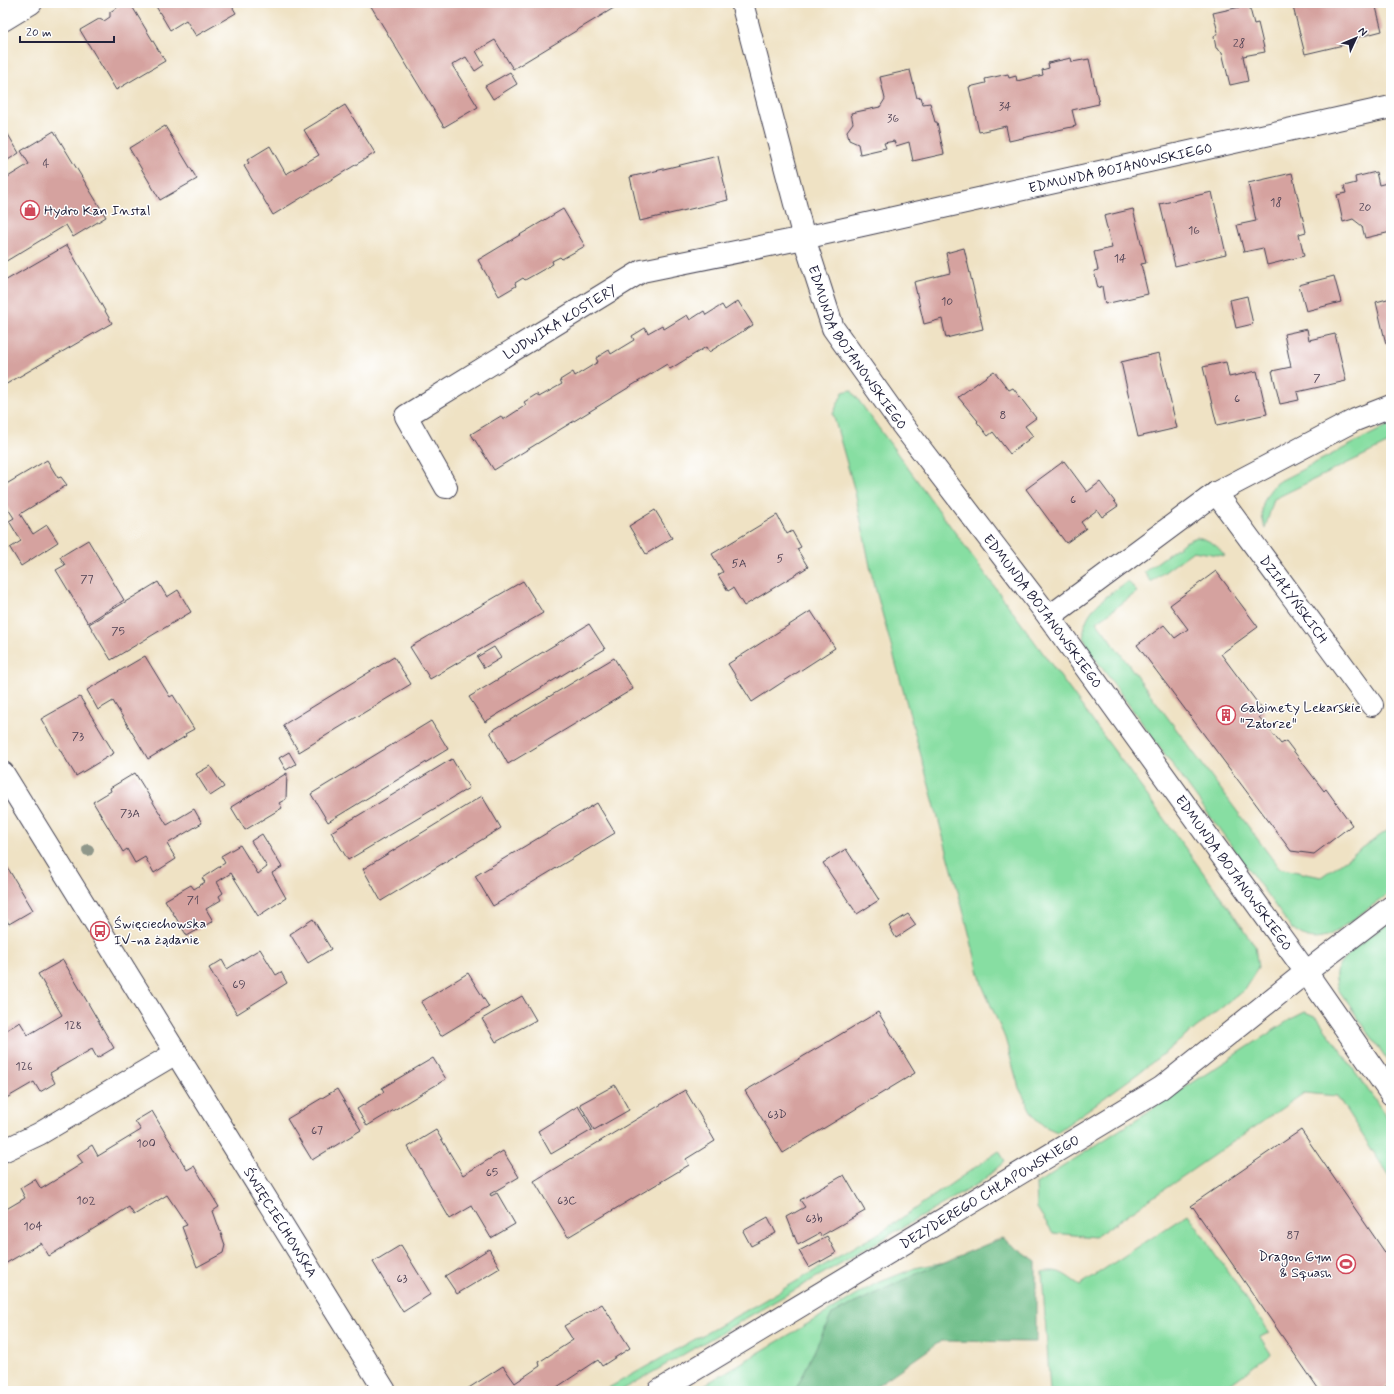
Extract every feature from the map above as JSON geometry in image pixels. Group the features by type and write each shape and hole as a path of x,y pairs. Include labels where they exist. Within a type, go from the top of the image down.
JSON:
{"street":[{"path":"3,20 31,3"},
{"name":"EDMUNDA BOJANOWSKIEGO","path":"742,3 804,238 833,328 900,422 1049,617 1306,972 1391,1094"},
{"name":"EDMUNDA BOJANOWSKIEGO","path":"804,238 1391,107"},
{"name":"LUDWIKA KOSTERY","path":"446,487 406,416 642,271 804,238"},
{"path":"1049,617 1216,493 1355,420 1391,406"},
{"name":"DZIAŁYŃSKICH","path":"1216,493 1372,705"},
{"name":"ŚWIĘCIECHOWSKA","path":"3,773 10,799 176,1053 385,1391"},
{"path":"1306,972 1391,907"},
{"name":"DEZYDEREGO CHŁAPOWSKIEGO","path":"659,1391 1161,1088 1306,972"},
{"path":"3,1151 39,1134 176,1053"}],"green space":[{"path":"851,390 1232,912 1255,946 1258,968 1244,990 1140,1072 1057,1132 1044,1126 1034,1117 1019,1088 1005,1038 982,985 872,576 855,492 833,414 843,392"},
{"path":"1391,424 1391,442 1274,499 1265,528 1262,515 1263,504 1276,483"},
{"path":"1197,537 1213,544 1225,556 1193,551 1151,582 1144,572 1185,542"},
{"path":"1128,581 1137,592 1097,622 1279,868 1321,877 1391,828 1391,892 1330,936 1314,939 1306,937 1292,929 1089,650 1084,635 1088,617 1099,603"},
{"path":"1391,921 1391,1065 1338,989 1336,973 1344,959 1351,952"},
{"path":"1305,1012 1317,1017 1391,1123 1391,1179 1337,1096 1304,1093 1095,1237 1053,1233 1037,1208 1036,1184 1291,1019"},
{"path":"999,1151 1005,1161 981,1182 620,1391 603,1391 756,1305 884,1230"},
{"path":"1188,1214 1270,1333 1260,1337 1271,1354 1221,1391 1050,1391 1042,1272 1058,1272 1080,1285"},
{"path":"1002,1238 1036,1262 1036,1342 941,1341 869,1391 795,1391 832,1314 916,1274"},
{"path":"966,1258 829,1391 694,1391 875,1284 915,1268"}],"building":[{"path":"124,3 130,3 165,61 116,90 80,30 99,19 104,21 110,17 110,12"},
{"path":"154,3 230,3 236,13 196,36 186,20 170,30"},
{"path":"369,3 622,3 513,69 495,40 476,51 484,65 475,71 466,57 452,65 478,107 444,127"},
{"path":"1292,3 1375,3 1382,31 1355,38 1356,42 1305,54"},
{"path":"1249,5 1254,24 1258,23 1265,52 1243,56 1248,81 1230,85 1222,52 1216,48 1214,37 1218,32 1213,13"},
{"path":"1071,58 1072,62 1089,59 1099,104 1072,110 1076,126 1009,141 1006,126 979,132 969,87 986,83 985,79 1008,74 1009,78 1016,76 1017,81 1043,75 1042,70 1049,68 1048,63"},
{"path":"910,70 917,98 921,97 923,104 930,103 935,122 937,122 944,154 913,161 909,142 896,146 894,141 884,143 886,148 860,154 858,144 849,140 847,131 853,123 851,113 880,107 885,99 880,77"},
{"path":"510,72 517,84 493,99 485,86"},
{"path":"345,105 375,153 273,215 244,166 249,163 247,160 270,146 286,174 319,155 304,130"},
{"path":"165,126 197,179 160,200 129,148"},
{"path":"6,131 19,153 3,163 3,133"},
{"path":"54,131 106,217 73,237 66,225 3,263 3,180 29,164 21,151"},
{"path":"718,156 728,200 640,221 630,177"},
{"path":"1376,172 1379,185 1391,182 1391,232 1365,238 1362,226 1353,219 1343,222 1337,195 1346,193 1344,186 1356,183 1355,177"},
{"path":"1292,173 1306,232 1299,234 1304,256 1267,265 1263,248 1244,252 1237,225 1256,221 1248,183"},
{"path":"1212,192 1226,254 1175,266 1160,204"},
{"path":"563,209 585,246 562,259 560,257 552,261 553,264 525,280 523,278 515,283 516,286 499,296 478,260"},
{"path":"1133,209 1146,263 1141,264 1148,294 1105,304 1102,286 1098,288 1094,271 1098,270 1094,252 1112,248 1104,216"},
{"path":"67,245 112,323 3,386 3,282"},
{"path":"964,248 983,329 946,338 942,319 924,324 914,282 950,273 946,253"},
{"path":"1334,276 1341,302 1306,311 1299,285"},
{"path":"1247,296 1253,324 1236,328 1230,300"},
{"path":"1391,298 1391,343 1386,344 1376,302"},
{"path":"738,301 753,325 709,352 706,347 670,369 667,364 494,470 471,434 501,416 503,420 526,405 524,402 537,394 539,397 562,384 560,380 573,372 575,376 598,362 596,358 609,350 611,354 634,340 632,336 645,328 648,333 662,325 664,329 687,315 690,320 704,311 706,315 722,305 725,310"},
{"path":"1307,329 1309,340 1335,334 1346,381 1297,392 1299,400 1280,404 1272,371 1291,367 1284,334"},
{"path":"1159,353 1177,428 1138,437 1121,362"},
{"path":"1226,362 1229,377 1257,371 1267,414 1217,425 1203,367"},
{"path":"994,371 1009,390 1013,388 1036,418 1025,426 1033,436 1010,454 993,432 988,436 977,422 978,421 958,397"},
{"path":"47,460 58,478 61,477 67,485 20,514 33,534 47,525 58,542 21,566 10,548 21,541 9,521 14,518 3,501 3,486"},
{"path":"1064,461 1087,492 1100,482 1118,506 1102,517 1097,510 1081,522 1086,529 1066,543 1026,489"},
{"path":"655,510 672,538 646,554 629,526"},
{"path":"777,515 787,534 792,531 801,547 797,549 808,567 744,606 733,588 728,591 718,575 723,572 712,554"},
{"path":"88,540 124,600 88,623 56,570 65,565 60,557"},
{"name":"Gabinety Lekarskie \"Zatorze\"","path":"1216,571 1258,627 1221,654 1265,713 1259,717 1281,744 1286,741 1324,791 1326,789 1352,825 1314,854 1291,851 1137,645 1164,625 1175,638 1188,629 1170,605"},
{"path":"523,581 543,613 430,679 410,647"},
{"path":"158,582 167,597 178,590 191,612 111,660 89,624"},
{"path":"811,611 835,648 752,702 728,664"},
{"path":"589,624 605,649 485,722 469,697"},
{"path":"494,647 501,658 484,668 477,657"},
{"path":"145,656 170,697 173,695 194,729 185,734 186,736 148,759 113,701 98,710 87,690"},
{"path":"394,657 411,684 299,752 283,725"},
{"path":"614,658 633,689 508,764 490,732"},
{"path":"80,697 114,753 76,776 41,719"},
{"path":"431,721 448,749 328,822 311,794"},
{"path":"289,752 296,764 286,770 279,758"},
{"path":"452,759 469,788 348,860 331,832"},
{"path":"210,766 224,787 210,796 196,774"},
{"path":"135,773 167,825 194,809 202,823 167,844 176,859 154,873 145,857 135,863 127,849 123,852 93,802 111,791 110,788"},
{"path":"287,773 286,799 279,803 282,808 245,830 231,807"},
{"path":"482,796 501,828 381,901 363,869"},
{"path":"597,803 615,833 493,906 475,876"},
{"path":"262,834 282,867 272,873 286,898 258,916 231,873 217,882 223,893 219,896 221,900 206,909 213,921 187,936 165,900 191,885 194,889 205,882 202,878 225,863 221,856 240,845 258,874 267,867 251,841"},
{"path":"846,849 879,900 857,914 823,863"},
{"path":"3,860 33,910 9,924 3,914"},
{"path":"908,914 916,925 896,938 889,926"},
{"path":"313,919 331,949 308,963 290,934"},
{"path":"260,949 276,975 281,972 287,983 237,1014 209,968 222,960 227,969"},
{"path":"63,960 114,1048 97,1058 92,1049 50,1073 55,1083 40,1092 34,1082 3,1100 3,1032 20,1022 28,1035 62,1015 38,974"},
{"path":"468,973 489,1007 441,1036 421,1002"},
{"path":"522,996 536,1020 496,1042 482,1019"},
{"path":"878,1012 915,1073 783,1153 745,1091"},
{"path":"433,1058 446,1079 367,1126 357,1109 384,1092 382,1088"},
{"path":"615,1085 629,1110 594,1130 580,1104"},
{"path":"337,1089 361,1130 312,1160 287,1119"},
{"path":"685,1090 715,1141 686,1159 689,1165 568,1237 534,1181"},
{"path":"578,1106 592,1130 551,1154 538,1131"},
{"path":"152,1111 187,1170 194,1166 219,1207 213,1211 225,1245 223,1253 197,1267 182,1227 187,1225 167,1195 134,1215 129,1207 49,1256 41,1243 3,1265 3,1211 25,1198 20,1188 35,1179 41,1189 83,1163 77,1155 92,1145 98,1156 141,1130 135,1121"},
{"path":"436,1130 463,1175 503,1151 519,1177 490,1194 491,1196 497,1193 515,1224 491,1238 472,1206 450,1219 408,1147"},
{"path":"1301,1130 1391,1261 1391,1383 1379,1391 1320,1391 1193,1207 1192,1208 1190,1206"},
{"path":"844,1175 865,1211 821,1236 820,1233 798,1245 787,1217 805,1207 800,1200"},
{"path":"768,1217 776,1233 751,1246 743,1231"},
{"path":"827,1236 836,1253 809,1268 799,1251"},
{"path":"401,1245 431,1294 403,1312 373,1262"},
{"path":"489,1249 500,1268 457,1294 445,1276"},
{"path":"602,1304 630,1348 602,1366 598,1360 551,1391 464,1391 503,1366 515,1383 540,1366 539,1362 573,1340 564,1326"}],"place":[{"name":"Hydro Kan Instal","path":"30,210"},
{"name":"Gabinety Lekarskie \"Zatorze\"","path":"1226,715"},
{"name":"Święciechowska IV-na żądanie","path":"100,931"},
{"name":"Dragon Gym & Squash","path":"1346,1264"}]}
